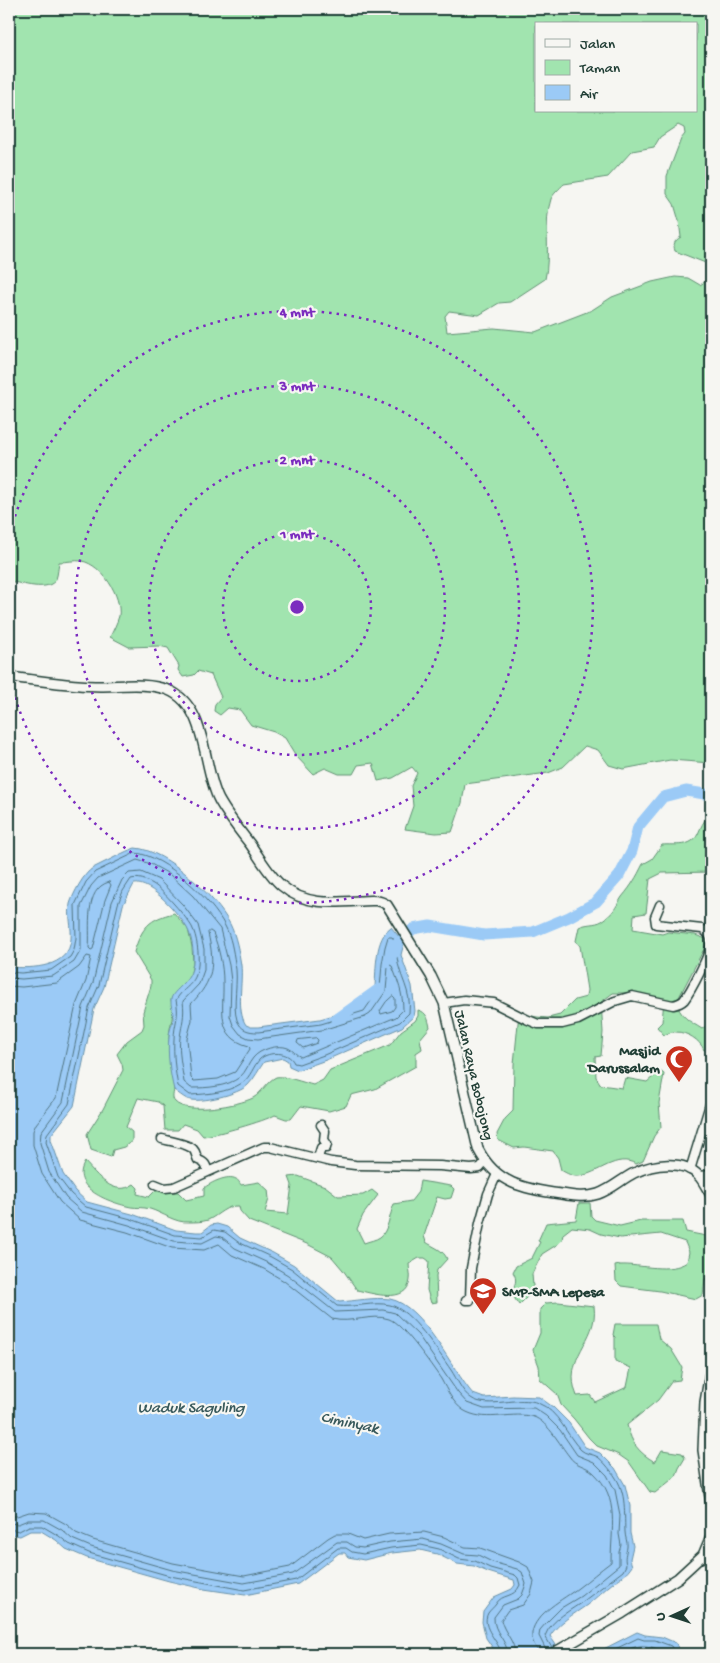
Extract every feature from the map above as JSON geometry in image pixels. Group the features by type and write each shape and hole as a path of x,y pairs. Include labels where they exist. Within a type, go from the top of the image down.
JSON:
{"main road":[{"name":"Jalan Raya Bobojong","path":"9,677 75,685 149,687 169,691 183,702 197,721 219,800 281,886 292,894 307,900 336,902 372,900 382,901 387,905 431,976 444,1003 476,1140 485,1162 497,1174 520,1187 582,1197 599,1194 635,1172 656,1164 673,1165 690,1170 698,1176 711,1196"},
{"path":"711,1367 705,1402 711,1504"},
{"path":"552,1654 678,1578 704,1555 711,1536"}],"street":[{"path":"444,1003 464,1000 494,1003 538,1024 562,1024 578,1020 616,1001 632,996 673,1005 679,1004 684,999 705,962 711,941 708,933 702,929 660,926 656,924 655,915 660,905"},
{"path":"690,1170 711,1101"},
{"path":"318,1158 321,1148 326,1148 327,1144 324,1140 325,1131 321,1125"},
{"path":"162,1140 192,1148 196,1151 198,1160 206,1165 208,1172"},
{"path":"155,1184 165,1188 174,1187 264,1147 331,1162 355,1165 440,1166 471,1169 480,1168 485,1162"},
{"path":"466,1300 470,1300 471,1268 480,1223 488,1194 497,1174"},
{"path":"698,1176 711,1175"},
{"path":"704,1555 711,1562"}],"green space":[{"path":"9,9 711,9 711,268 708,264 674,249 675,241 681,237 674,204 667,194 667,176 681,139 685,134 684,128 678,125 660,137 654,147 632,151 608,177 564,184 555,193 549,208 545,279 510,302 499,303 479,315 449,311 445,316 447,332 494,328 535,332 592,310 612,297 652,282 675,277 688,278 700,285 711,278 711,763 670,760 623,769 609,765 598,750 585,746 563,767 548,773 465,784 462,803 452,832 436,833 405,829 413,806 411,786 417,773 412,767 393,778 378,781 373,763 358,765 353,774 339,774 325,768 313,774 296,756 285,738 274,732 251,725 240,710 228,708 220,715 214,711 215,704 221,697 211,675 198,671 194,675 183,677 178,670 179,666 168,648 159,646 129,647 110,637 119,616 119,608 114,591 97,568 82,561 59,562 56,579 52,583 34,586 9,581"},
{"path":"708,816 711,816 711,872 662,873 650,879 646,913 634,915 633,929 662,934 668,932 695,935 706,939 706,945 677,1001 682,1015 702,1029 711,1022 711,1048 704,1050 693,1037 684,1033 673,1032 664,1035 657,1027 662,1022 664,1000 632,993 613,993 601,1002 603,1032 601,1056 595,1057 596,1077 601,1085 622,1088 625,1078 647,1082 660,1071 664,1074 659,1103 661,1127 654,1136 643,1161 636,1164 629,1161 614,1162 586,1174 574,1176 561,1170 558,1158 553,1151 524,1147 514,1148 498,1140 497,1134 505,1119 513,1111 514,1064 519,1013 548,1018 560,1015 575,1000 586,997 587,990 580,946 576,941 579,927 602,921 609,915 631,885 643,864 652,859 662,845 682,844 691,841 698,834"},
{"path":"174,913 188,929 193,962 190,978 171,1000 173,1010 169,1033 169,1051 174,1088 173,1097 175,1102 181,1106 213,1108 246,1101 253,1098 276,1077 289,1078 313,1085 323,1080 330,1070 390,1045 401,1031 415,1021 418,1016 418,1010 425,1014 430,1027 420,1039 422,1049 416,1053 416,1066 375,1089 351,1095 346,1106 329,1111 301,1106 291,1119 275,1115 261,1121 203,1136 197,1129 183,1124 178,1130 165,1130 163,1106 158,1102 138,1098 126,1127 132,1132 132,1141 124,1147 113,1150 111,1157 91,1150 87,1134 103,1109 123,1070 117,1054 127,1041 142,1030 144,1025 143,1012 151,980 134,952 137,943 144,930 152,921"},
{"path":"85,1162 106,1183 113,1187 127,1188 134,1184 138,1188 137,1194 149,1197 155,1191 178,1192 186,1200 204,1196 204,1188 224,1178 236,1179 241,1185 259,1182 268,1190 269,1199 265,1212 288,1214 292,1185 289,1177 298,1176 325,1186 338,1196 363,1195 372,1190 378,1195 363,1215 357,1229 364,1243 383,1235 394,1204 411,1201 418,1192 420,1181 451,1186 454,1189 451,1198 437,1197 424,1236 426,1242 441,1251 447,1259 437,1270 437,1302 431,1303 427,1290 429,1261 425,1258 419,1258 409,1264 410,1280 407,1288 402,1293 388,1296 357,1290 332,1257 307,1244 249,1221 240,1211 239,1206 226,1209 208,1220 184,1222 150,1209 123,1205 103,1198 87,1187 82,1179 81,1171"},
{"path":"579,1203 590,1203 591,1216 595,1220 620,1226 641,1221 683,1221 686,1232 711,1237 711,1279 705,1279 703,1295 696,1299 660,1291 621,1286 616,1281 615,1266 628,1265 664,1268 680,1266 687,1262 689,1252 685,1242 661,1234 620,1238 601,1234 590,1229 572,1227 563,1234 562,1240 558,1244 542,1254 532,1274 533,1286 528,1296 519,1305 511,1293 515,1282 513,1272 516,1266 532,1258 546,1223 576,1220"},
{"path":"558,1302 594,1306 594,1318 591,1329 574,1370 573,1382 577,1396 590,1395 595,1402 627,1387 631,1368 615,1361 615,1337 613,1335 615,1324 656,1324 659,1339 671,1349 682,1367 680,1380 672,1381 658,1400 627,1425 636,1447 655,1462 662,1450 682,1453 685,1458 676,1476 655,1493 650,1492 629,1462 619,1455 597,1446 561,1405 557,1394 540,1379 539,1366 533,1350 540,1333 540,1309 546,1303"}],"water":[{"name":"Waduk Saguling","path":"135,848 161,857 189,877 214,901 230,924 236,939 241,965 241,1012 246,1025 258,1027 320,1019 361,1007 371,990 375,987 379,946 382,938 391,927 404,943 401,955 412,986 414,1016 402,1027 326,1060 298,1070 289,1066 288,1061 283,1058 264,1062 248,1085 237,1092 210,1099 187,1099 174,1090 169,1064 168,1044 169,1032 173,1021 172,996 186,981 192,969 193,954 191,940 183,922 164,900 141,884 134,884 123,905 104,987 94,1009 74,1106 51,1135 63,1174 75,1191 87,1202 132,1214 176,1230 202,1232 211,1225 217,1224 227,1227 240,1238 294,1265 339,1302 390,1299 402,1304 425,1325 473,1394 484,1398 539,1397 553,1407 569,1423 585,1447 600,1453 615,1468 625,1485 630,1506 630,1533 633,1546 630,1559 632,1566 628,1571 562,1623 550,1636 562,1654 497,1654 486,1638 482,1622 483,1612 494,1597 512,1589 515,1585 514,1580 474,1566 457,1564 437,1554 420,1550 392,1553 364,1560 348,1557 345,1553 339,1553 298,1584 245,1595 204,1589 169,1581 87,1558 66,1549 41,1531 30,1531 20,1536 9,1534 9,967 28,968 48,965 64,956 69,949 71,939 70,904 83,879 94,867"},
{"path":"637,1632 662,1637 676,1643 680,1654 594,1654"}],"waterway":[{"path":"394,953 398,943 413,929 430,926 484,935 533,932 569,917 596,902 619,876 632,851 638,827 663,797 686,791 711,795"},
{"path":"337,1019 379,989"}],"place":[{"name":"Masjid Darussalam","path":"679,1083"},
{"name":"SMP-SMA Lepesa","path":"483,1315"}],"water label":[{"name":"Ciminyak","path":"350,1421"}]}
